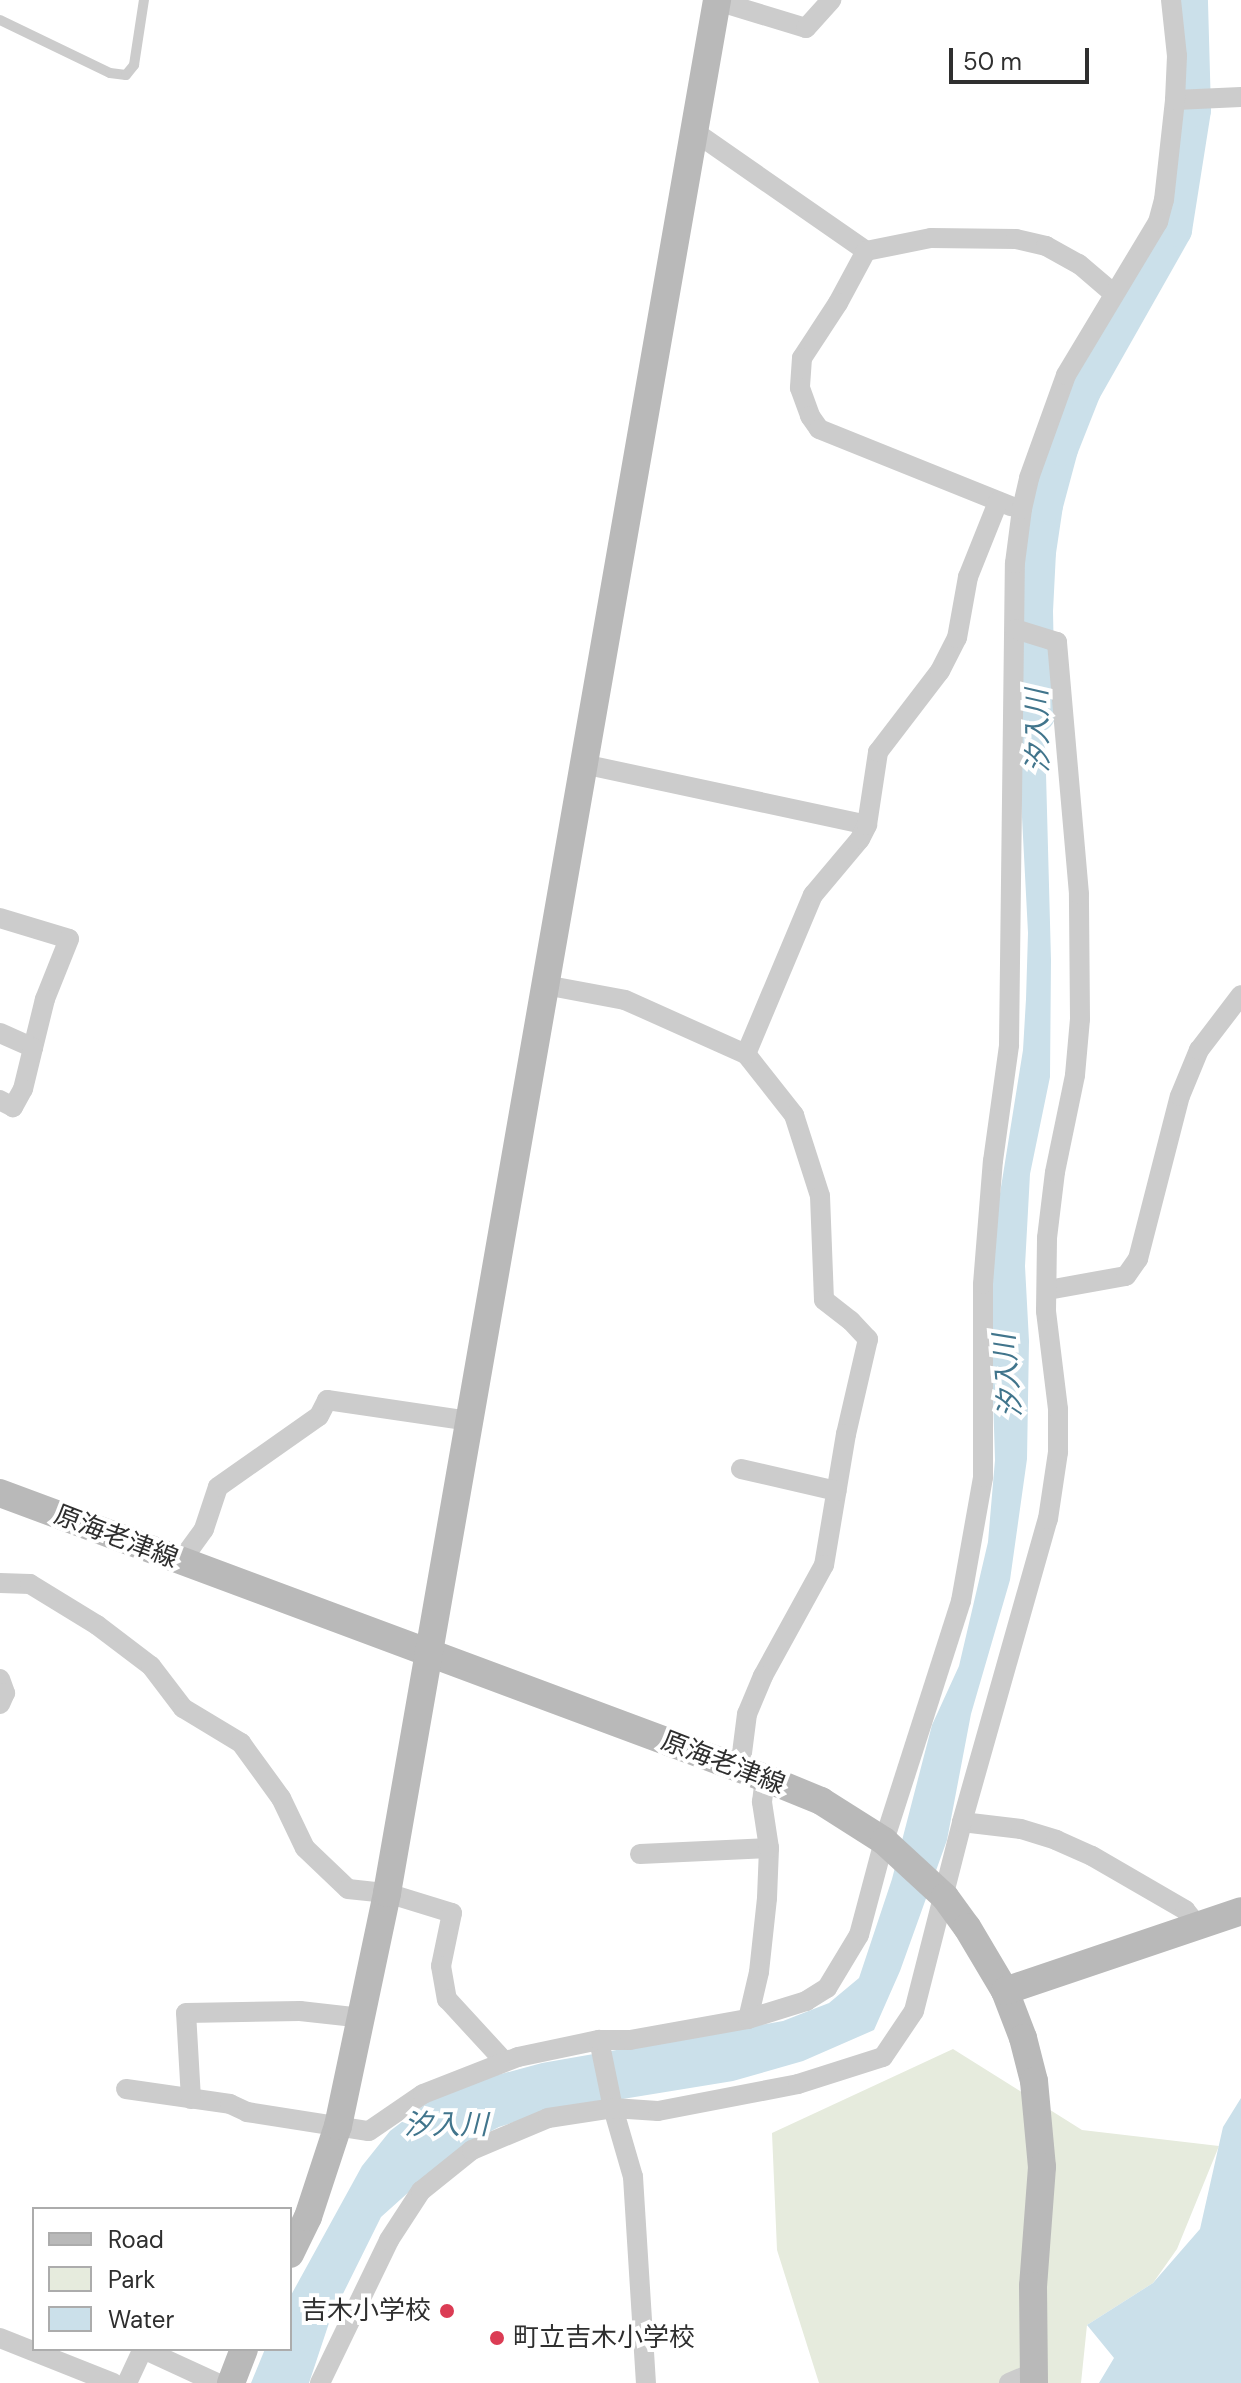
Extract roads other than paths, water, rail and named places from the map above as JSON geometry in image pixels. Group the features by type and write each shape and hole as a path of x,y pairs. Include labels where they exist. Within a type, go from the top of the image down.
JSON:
{"street":[{"path":"292,2250 308,2217 338,2126 387,1893 717,0 806,28 831,0"},
{"path":"126,2089 230,2104 247,2112 369,2131 423,2094 504,2061 599,2040 630,2040 748,2019 806,2001 827,1988 859,1935 961,1601 983,1477 983,1284 993,1161 1009,1045 1015,563 1022,509 1029,478 1066,375 1158,222 1164,200 1175,100 1177,56 1171,0"},
{"path":"1175,100 1241,97"},
{"path":"695,132 866,251 931,238 1016,239 1057,252 1079,264 1114,294"},
{"path":"866,251 802,358 800,388 810,416 819,429 1022,509"},
{"path":"746,1054 813,895 860,839 867,825 878,752 940,671 957,638 968,577 998,502"},
{"path":"320,2383 389,2240 421,2191 455,2162 493,2139 548,2118 612,2106 658,2111 798,2084 883,2057 914,2011 962,1822 1048,1519 1058,1452 1058,1409 1046,1311 1047,1238 1053,1186 1075,1075 1080,1019 1079,894 1057,642 1015,629"},
{"path":"583,764 867,825"},
{"path":"0,918 69,939 45,999 23,1089 7,1104 0,1124"},
{"path":"545,985 625,1000 746,1054 794,1115 803,1142 820,1196 824,1300 868,1339 824,1565 763,1676 747,1714 752,1774 762,1802 769,1848 759,1972 748,2019"},
{"path":"1048,1290 1126,1276 1138,1259 1180,1096 1199,1050 1241,995"},
{"path":"0,1033 33,1048"},
{"path":"181,1561 204,1529 218,1487 319,1416 327,1400 470,1421"},
{"path":"741,1469 836,1491"},
{"name":"原海老津線","path":"0,1493 821,1801 888,1844 945,1897 967,1927 1005,1991 1034,2081 1042,2167 1025,2380"},
{"path":"0,1583 30,1584 97,1625 151,1666 183,1708 241,1743 281,1798 305,1848 348,1889 387,1893 452,1913 441,1966 447,1999 504,2061"},
{"path":"0,1679 5,1693 0,1704"},
{"path":"962,1822 1021,1829 1056,1840 1092,1856 1185,1910 1198,1926"},
{"path":"640,1854 769,1848"},
{"path":"1005,1991 1241,1911"},
{"path":"191,2099 186,2013 300,2011 362,2018"},
{"path":"599,2040 612,2106 633,2177 646,2383"},
{"path":"0,2338 32,2351"},
{"path":"33,2351 113,2383"},
{"path":"127,2383 142,2351"},
{"path":"147,2351 217,2383"},
{"path":"231,2383 243,2351"}],"lane":[{"path":"0,20 110,73 126,75 134,65 144,0"}],"water":[{"name":"汐入川","path":"1019,639 1035,641 1044,699 1051,960 1050,1077 1030,1174 1025,1266 1029,1341 1027,1459 1010,1580 971,1714 947,1840 900,1971 874,2030 803,2061 733,2081 549,2111 499,2127 474,2140 440,2164 381,2217 330,2320 309,2383 251,2383 264,2351 292,2351 292,2293 362,2166 390,2131 432,2099 490,2077 542,2063 783,2021 829,2003 859,1978 892,1879 932,1725 959,1666 988,1542 995,1460 990,1303 997,1212 1023,1050 1026,999 1028,933 1021,798"},
{"path":"1241,2098 1241,2383 1099,2383 1114,2358 1087,2325 1153,2283 1200,2229 1223,2127"}],"waterway":[{"name":"汐入川","path":"1038,715 1036,611 1039,552 1046,505 1061,449 1084,391 1175,230 1194,110 1191,0"}],"place":[{"name":"吉木小学校","path":"447,2311"},
{"name":"町立吉木小学校","path":"497,2338"}]}
